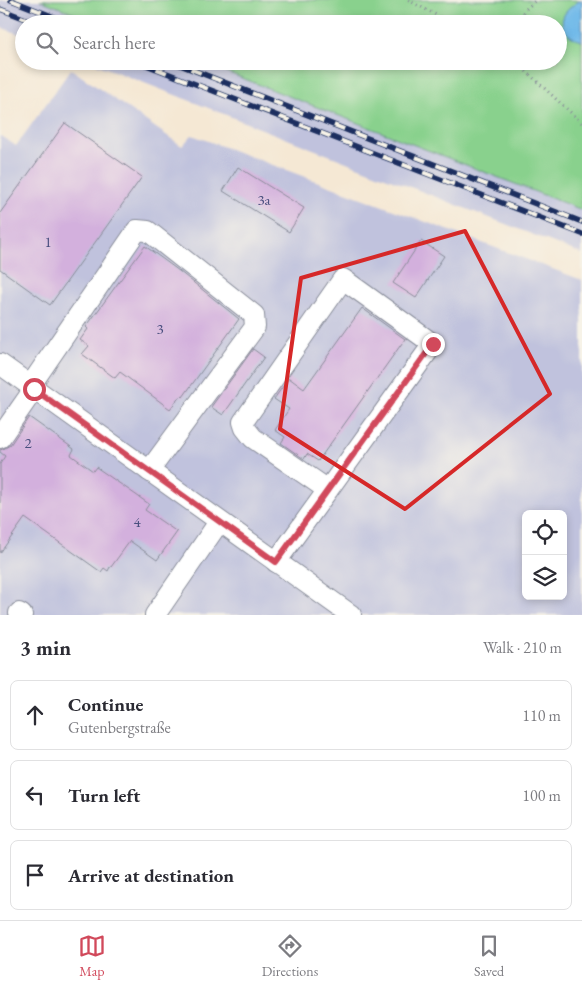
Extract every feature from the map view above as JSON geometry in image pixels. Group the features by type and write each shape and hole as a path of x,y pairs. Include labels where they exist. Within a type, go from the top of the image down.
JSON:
{"street":[{"path":"0,438 137,230 148,231 254,315 255,327 149,471"},
{"path":"276,562 328,490 433,344 343,279 243,422 253,438 328,490"},
{"path":"0,364 351,615"},
{"path":"155,615 219,522"}],"path":[{"path":"408,0 436,15"},
{"path":"521,15 536,0"},
{"path":"525,70 582,123"}],"highlighted area":[{"path":"465,231 550,394 405,509 280,429 301,278"}],"shaded area":[{"path":"0,0 40,0 78,15 15,15 15,33 0,27"},
{"path":"70,70 182,146 192,135 582,280 582,615 0,615 0,135 16,146"},
{"path":"111,70 221,70 582,210 582,254"}],"green space":[{"path":"40,0 580,0 567,11 578,40 582,41 582,210 221,70 567,70 567,15 78,15"}],"water":[{"path":"582,0 582,41 567,33 567,15 565,15 570,8"}],"building":[{"path":"65,123 142,177 50,305 0,269 0,213"},
{"path":"238,167 304,208 289,232 223,191"},
{"path":"421,241 444,256 416,298 393,283"},
{"path":"145,246 239,319 183,397 181,395 170,409 120,372 115,378 82,354 89,346 80,340 88,329 86,327"},
{"path":"362,308 405,339 318,461 307,454 304,459 281,443 285,437 275,430 289,409 274,399 289,378 304,389"},
{"path":"253,349 264,357 223,415 211,407"},
{"path":"29,417 74,449 71,455 93,471 96,467 149,504 145,510 177,532 157,560 130,541 108,571 104,568 101,572 25,518 0,553 0,464 5,456 0,450 10,445"}],"railway":[{"path":"11,0 49,15"},
{"path":"0,9 16,15"},
{"path":"159,70 582,234"},
{"path":"193,70 582,222"}],"route":[{"path":"34,389 276,562 433,344"}]}
